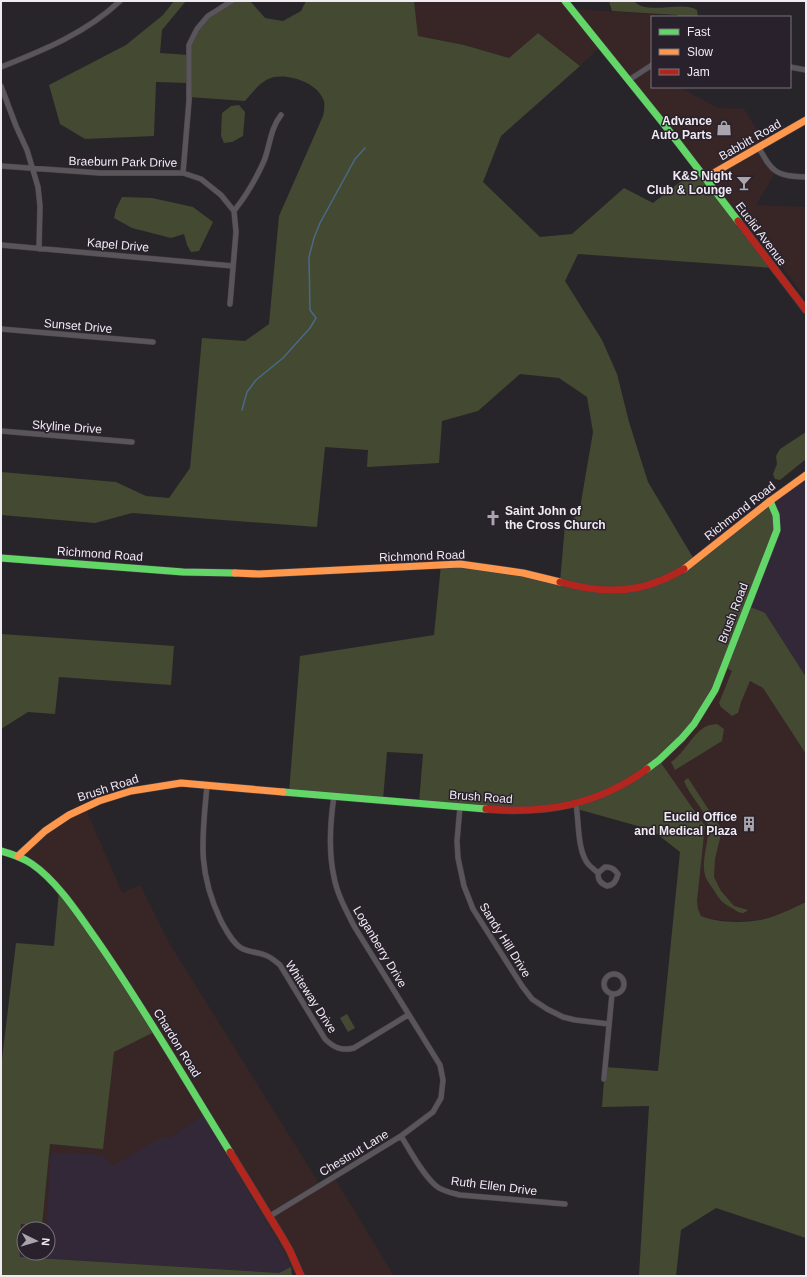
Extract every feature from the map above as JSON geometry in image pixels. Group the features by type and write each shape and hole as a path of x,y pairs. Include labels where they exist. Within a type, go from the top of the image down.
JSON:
{"main road":[{"name":"Euclid Avenue","path":"565,1 629,80 806,310"},
{"name":"Babbitt Road","path":"705,178 806,120"},
{"name":"Richmond Road","path":"1,558 183,572 258,574 460,564 523,573 585,589 610,591 625,590 658,582 688,567 770,501 806,475"},
{"name":"Brush Road","path":"18,856 53,825 73,812 118,794 152,786 181,783 506,811 552,809 576,804 606,793 624,784 659,760 694,724 715,690 777,530 778,523 776,511 770,501"},
{"name":"Chardon Road","path":"1,851 18,856 32,864 60,890 74,908 126,982 270,1216 290,1251 301,1276"}],"street":[{"path":"1,67 51,47 81,31 120,1"},
{"path":"183,173 189,101 189,45 197,29 208,16 232,1"},
{"path":"629,80 651,66"},
{"path":"791,67 806,70"},
{"path":"1,86 33,168 38,187 40,206 38,248"},
{"path":"230,304 236,232 234,211 249,191 264,160 275,122 281,115"},
{"path":"759,148 768,164 782,175 806,177"},
{"name":"Braeburn Park Drive","path":"1,166 100,173 183,173 202,179 221,195 234,211"},
{"name":"Kapel Drive","path":"1,245 233,266"},
{"name":"Sunset Drive","path":"1,329 153,342"},
{"name":"Skyline Drive","path":"1,431 132,442"},
{"name":"Whiteway Drive","path":"208,786 202,841 203,865 208,888 215,907 228,933 234,940 242,948 272,958 280,966 325,1039 337,1048 346,1050 354,1048 408,1015"},
{"name":"Loganberry Drive","path":"334,796 330,829 331,856 336,884 342,903 354,926 408,1015 440,1064 443,1080 441,1098"},
{"path":"576,804 582,849 588,864 598,873"},
{"name":"Sandy Hill Drive","path":"460,807 457,840 458,858 464,886 473,909 522,986 532,999 563,1017 609,1024"},
{"path":"604,1079 612,994"},
{"name":"Chestnut Lane","path":"270,1216 401,1136 433,1112 441,1098"},
{"name":"Ruth Ellen Drive","path":"401,1136 435,1186 448,1192 460,1195 565,1204"}],"shaded area":[{"path":"414,1 565,1 572,9 667,15 651,16 651,88 681,88 718,108 744,109 766,144 759,148 776,171 756,205 806,207 806,298 736,208 731,212 601,46 580,66 538,33 509,58 464,45 418,36"},
{"path":"806,475 806,677 765,614 747,606 770,501"},
{"path":"725,667 763,688 806,754 806,902 775,916 760,920 734,921 710,919 701,916 697,901 705,826 659,760"},
{"path":"85,807 122,893 140,885 168,941 320,1185 334,1177 394,1276 304,1276 303,1271 56,1248 56,1221 42,1221 50,1144 103,1148 114,1052 59,890 18,856 53,825"},
{"path":"203,1115 283,1250 291,1267 279,1273 56,1259 56,1221 47,1221 51,1153 103,1156 113,1166 156,1140 164,1137 169,1138"}],"green space":[{"path":"174,1 186,1 162,30 160,53 188,55 189,45 208,16 232,1 250,1 265,18 283,21 301,11 306,1 414,1 418,36 464,45 509,58 538,33 580,66 501,136 483,182 540,237 572,234 624,188 653,203 698,168 774,268 578,254 565,281 602,340 617,374 629,422 648,482 695,561 770,501 778,523 748,606 765,613 806,677 806,754 763,688 750,681 738,713 732,716 721,707 719,703 732,671 725,667 694,724 659,760 705,826 697,901 701,916 722,921 753,921 778,915 806,902 806,1238 716,1208 681,1230 676,1276 639,1276 649,1106 602,1107 605,1067 658,1071 680,852 652,830 577,809 576,804 532,811 419,803 423,754 387,752 383,800 289,792 300,656 434,635 441,565 560,582 565,525 579,514 593,432 587,397 559,378 520,374 478,411 442,421 439,463 367,467 368,450 325,447 317,527 132,513 95,523 1,515 1,472 116,482 146,496 169,498 190,468 202,338 245,341 269,324 279,216 323,116 324,101 316,89 303,81 296,79 281,76 274,77 261,84 245,101 189,97 188,83 156,82 154,136 85,139 60,124 49,85 126,45 163,15"},
{"path":"609,1 634,1 640,5 655,8 690,7 697,10 698,16 678,16 612,11"},
{"path":"239,105 245,112 243,136 232,142 224,143 221,136 222,113 231,106"},
{"path":"122,197 152,198 193,207 213,222 199,251 191,252 184,234 171,238 132,228 114,218 116,209"},
{"path":"806,432 806,459 780,480 775,479 773,474 777,464 776,456 780,449"},
{"path":"1,634 174,646 171,685 59,677 55,714 28,712 1,729"},
{"path":"717,724 724,729 722,741 675,770 671,762 681,753 697,733 707,726"},
{"path":"688,778 722,830 715,859 714,877 721,891 734,906 748,910 744,913 738,912 723,902 717,896 706,878 704,864 708,835 707,821 702,810 686,786 684,781"},
{"path":"59,890 156,1031 114,1052 103,1149 50,1144 42,1221 16,1221 16,1261 56,1261 56,1259 279,1273 291,1267 292,1276 1,1276 1,1067 16,943 54,946"},
{"path":"347,1014 355,1028 348,1032 340,1018"}],"waterway":[{"path":"242,410 247,392 256,380 283,358 310,328 316,318 310,310 309,257 314,238 320,223 355,159 365,148"}],"traffic: fast":[{"path":"565,1 663,123 738,221"},
{"path":"647,769 659,760 682,738 694,724 715,690 777,530 776,515 770,501"},
{"path":"1,558 183,572 235,573"},
{"path":"283,792 486,809"},
{"path":"1,851 24,859 41,871 59,889 75,909 131,991 230,1152"}],"traffic: slow":[{"path":"705,178 806,120"},
{"path":"684,569 770,501 806,475"},
{"path":"235,573 259,574 460,564 523,573 560,582"},
{"path":"18,856 45,831 69,815 99,801 131,791 181,783 283,792"}],"traffic: jam":[{"path":"738,221 806,310"},
{"path":"560,582 584,588 622,590 647,585 684,569"},
{"path":"486,809 530,810 571,804 590,799 610,791 647,769"},
{"path":"230,1152 282,1237 301,1276"}],"place":[{"name":"Advance Auto Parts","path":"724,128"},
{"name":"K&S Night Club & Lounge","path":"744,183"},
{"name":"Saint John of the Cross Church","path":"493,518"},
{"name":"Euclid Office and Medical Plaza","path":"749,824"}]}
